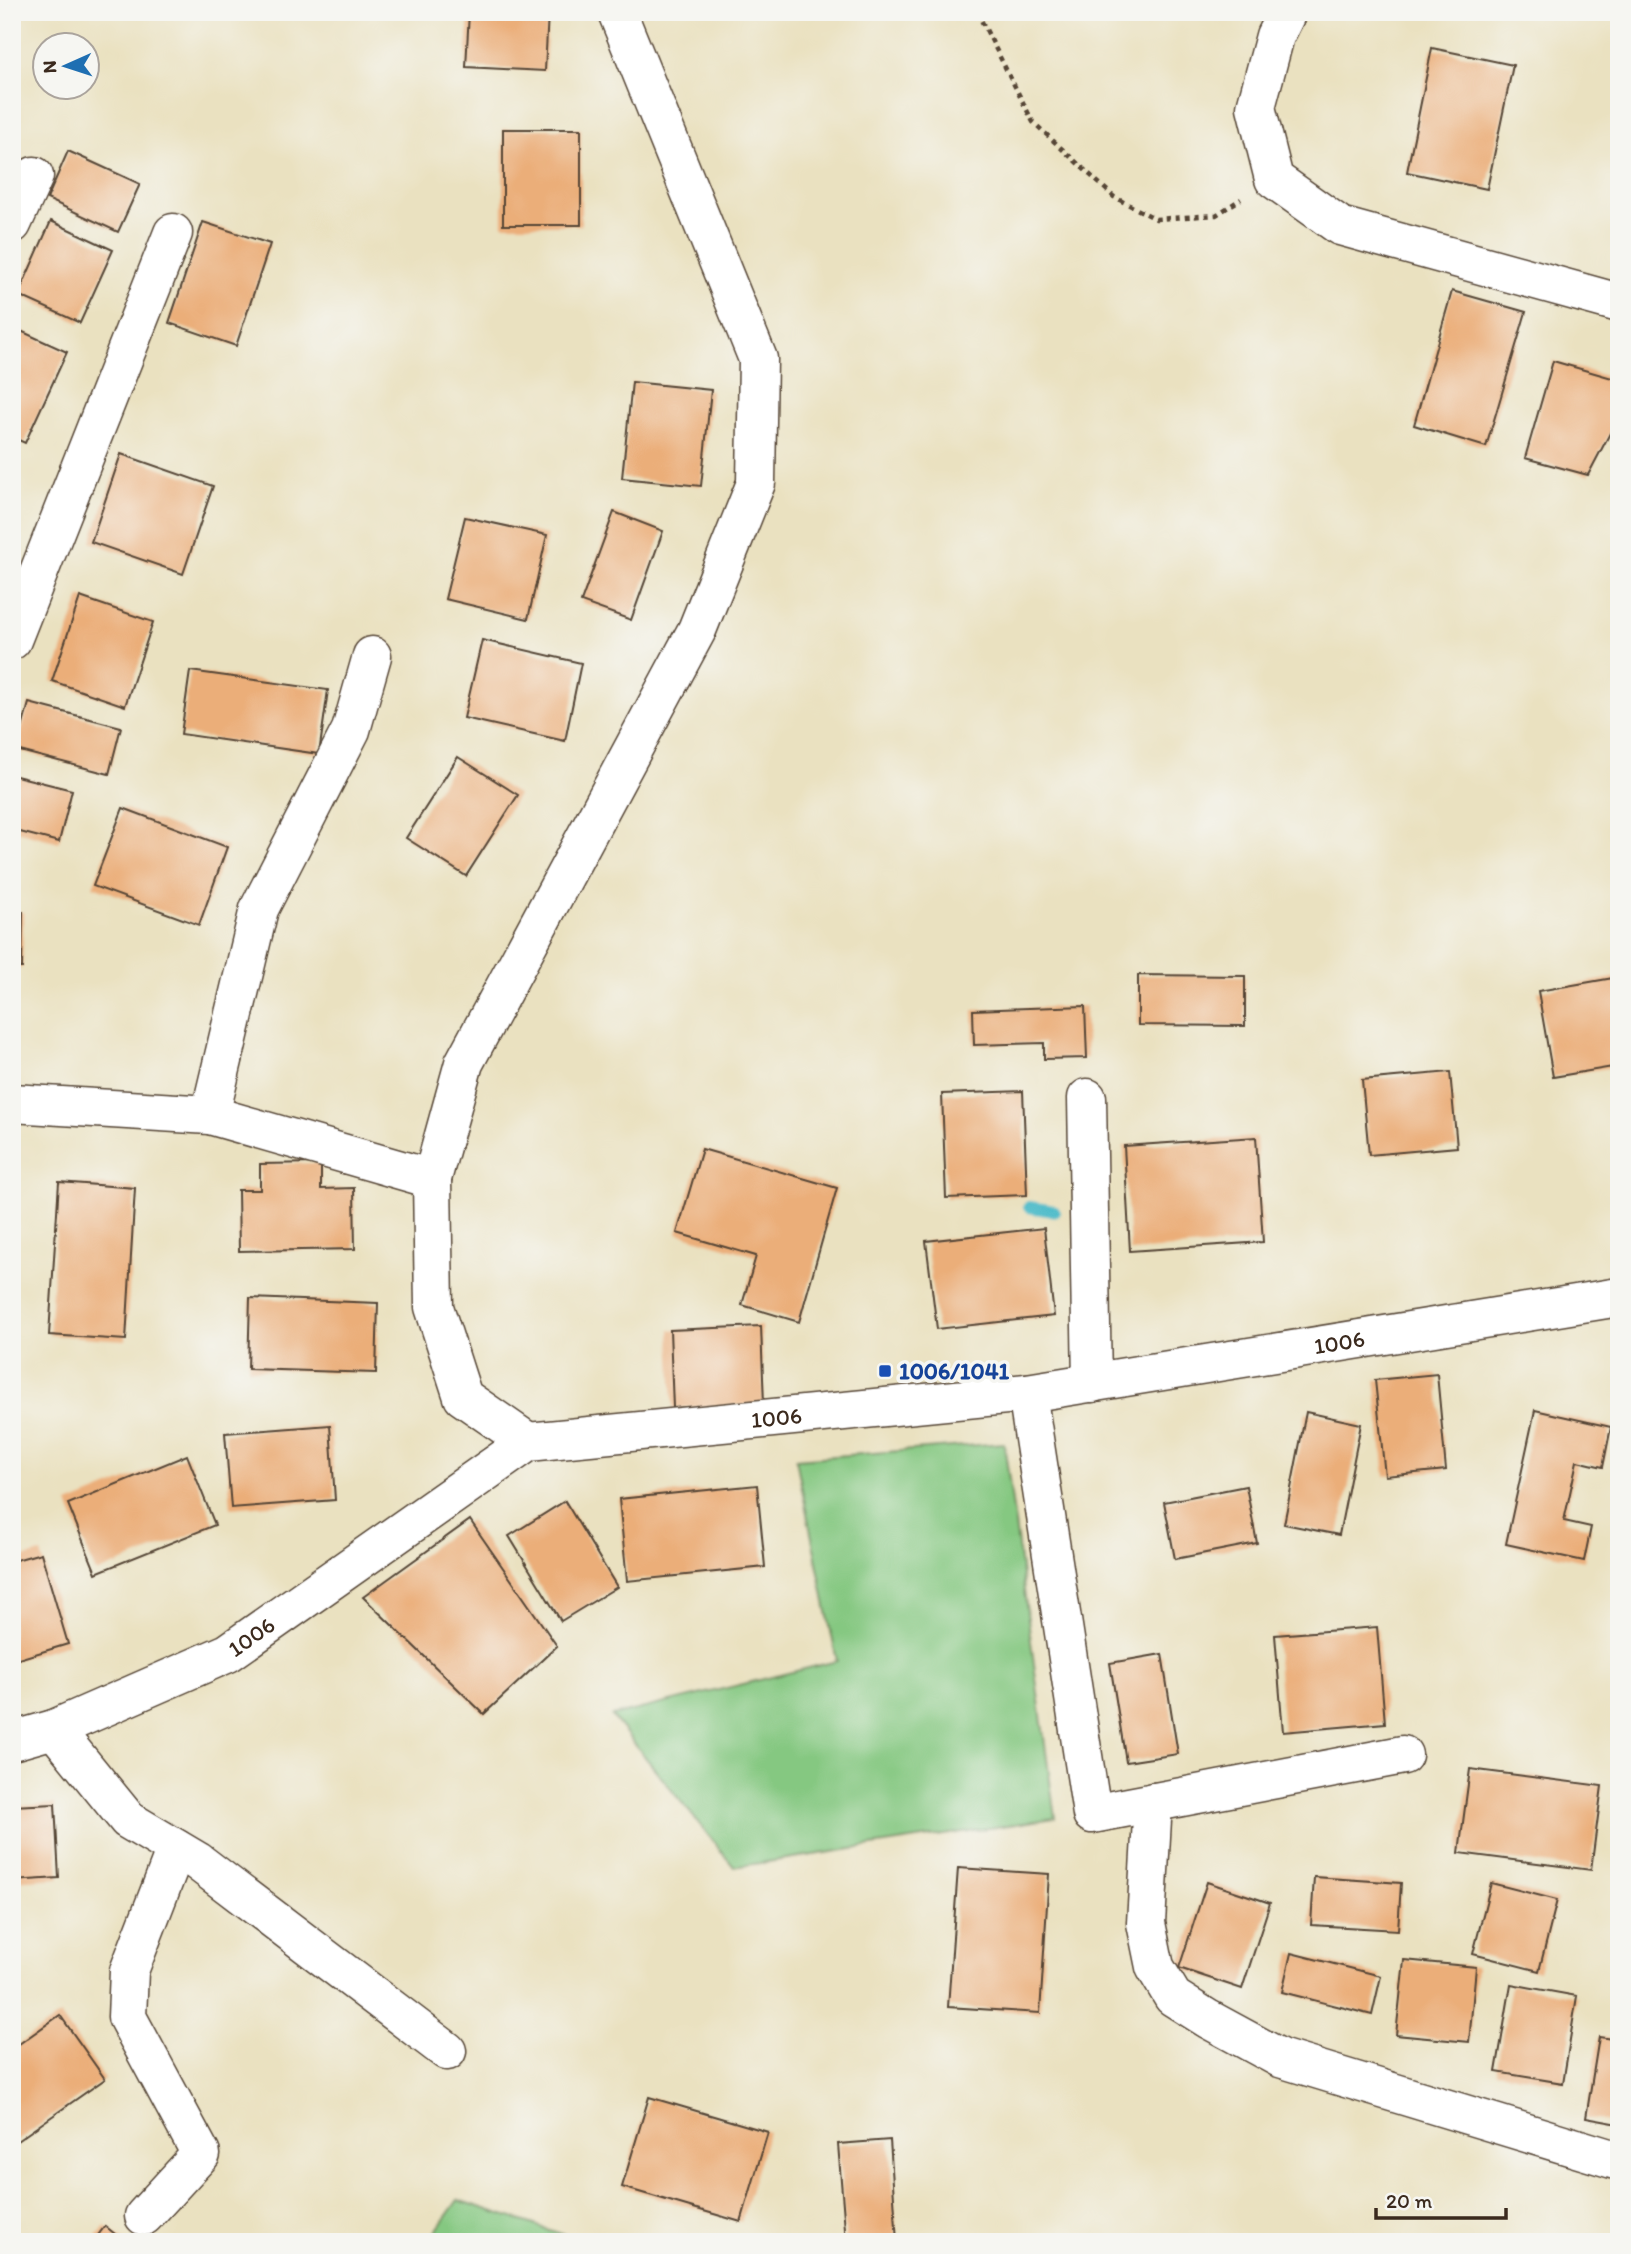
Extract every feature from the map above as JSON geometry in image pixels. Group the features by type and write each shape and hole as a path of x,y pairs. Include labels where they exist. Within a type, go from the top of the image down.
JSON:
{"street":[{"path":"528,1442 463,1397 434,1307 432,1179 464,1063 697,630 756,483 758,359 617,12"},
{"path":"1287,12 1275,36 1256,107 1274,179 1340,226 1619,303"},
{"path":"12,225 34,176"},
{"path":"15,626 173,233"},
{"path":"210,1115 260,909 351,730 372,656"},
{"path":"1087,1098 1092,1383"},
{"path":"12,1102 210,1115 432,1179"},
{"name":"1006","path":"12,1741 54,1729 228,1653 528,1442 1027,1393 1619,1297"},
{"path":"1027,1393 1092,1814 1403,1755"},
{"path":"54,1729 128,1820 197,1861 447,2051"},
{"path":"1153,1802 1146,1923 1154,1967 1173,1997 1280,2058 1619,2161"},
{"path":"144,2216 201,2154 127,2017 129,1971 176,1849"}],"path":[{"path":"977,12 1033,122 1114,197 1156,219 1216,215 1274,179"}],"green space":[{"path":"1004,1443 1055,1818 734,1867 612,1716 837,1661 796,1459"},
{"path":"458,2200 586,2242 428,2242"}],"building":[{"path":"469,12 548,12 545,71 466,67"},
{"path":"1432,48 1513,65 1487,189 1407,172"},
{"path":"503,129 581,129 581,225 503,225"},
{"path":"68,151 140,184 118,232 47,199"},
{"path":"51,221 113,250 80,323 18,295"},
{"path":"203,222 270,244 236,346 169,323"},
{"path":"1452,291 1526,312 1486,447 1414,425"},
{"path":"12,327 67,352 25,443 12,437"},
{"path":"1553,361 1619,380 1619,416 1588,475 1525,458"},
{"path":"632,382 711,390 701,486 622,478"},
{"path":"121,454 213,486 183,574 91,542"},
{"path":"614,512 663,531 631,620 581,602"},
{"path":"465,517 547,535 528,619 445,599"},
{"path":"80,597 153,622 125,706 52,681"},
{"path":"482,640 581,663 565,741 464,718"},
{"path":"190,671 328,690 319,754 181,734"},
{"path":"29,703 121,727 109,774 16,750"},
{"path":"458,757 518,795 466,876 406,838"},
{"path":"12,775 72,790 59,842 12,830"},
{"path":"123,808 227,847 199,925 93,886"},
{"path":"12,912 23,912 22,968 12,968"},
{"path":"1138,975 1245,976 1245,1026 1138,1025"},
{"path":"1619,977 1619,1066 1553,1077 1538,991"},
{"path":"1085,1006 1087,1058 1044,1059 1044,1043 974,1045 973,1010"},
{"path":"1450,1072 1457,1147 1369,1155 1362,1080"},
{"path":"1023,1091 1027,1195 946,1198 942,1094"},
{"path":"1256,1137 1263,1242 1130,1251 1124,1146"},
{"path":"702,1149 837,1188 799,1322 742,1305 756,1256 677,1233"},
{"path":"321,1163 321,1189 354,1188 355,1249 239,1251 238,1190 260,1190 260,1164"},
{"path":"59,1182 135,1188 126,1340 49,1335"},
{"path":"1044,1228 1054,1316 937,1329 926,1241"},
{"path":"250,1298 378,1303 376,1373 248,1369"},
{"path":"761,1326 764,1404 673,1408 670,1330"},
{"path":"1437,1374 1446,1470 1385,1476 1375,1380"},
{"path":"1535,1410 1611,1427 1603,1467 1577,1461 1564,1521 1591,1527 1584,1561 1506,1544"},
{"path":"1306,1412 1361,1424 1339,1535 1284,1524"},
{"path":"330,1425 335,1500 231,1508 225,1433"},
{"path":"187,1455 215,1525 96,1573 68,1504"},
{"path":"757,1485 765,1567 627,1581 619,1499"},
{"path":"1246,1486 1257,1543 1175,1559 1164,1502"},
{"path":"565,1501 617,1587 561,1621 509,1536"},
{"path":"470,1520 557,1646 484,1714 363,1597"},
{"path":"41,1553 68,1644 12,1661 12,1561"},
{"path":"1377,1627 1385,1723 1283,1732 1275,1635"},
{"path":"1162,1654 1178,1754 1126,1762 1110,1663"},
{"path":"1470,1769 1602,1786 1591,1870 1459,1853"},
{"path":"55,1804 59,1878 12,1881 12,1806"},
{"path":"958,1868 1049,1874 1040,2013 948,2007"},
{"path":"1314,1877 1401,1883 1398,1930 1311,1925"},
{"path":"1207,1882 1270,1903 1242,1989 1179,1968"},
{"path":"1491,1883 1557,1900 1539,1971 1473,1954"},
{"path":"1291,1953 1381,1976 1372,2015 1282,1992"},
{"path":"1404,1960 1476,1967 1469,2042 1396,2035"},
{"path":"1511,1984 1577,1996 1563,2083 1496,2072"},
{"path":"60,2015 105,2079 17,2141 12,2135 12,2049"},
{"path":"1599,2037 1619,2040 1619,2124 1586,2118"},
{"path":"649,2097 768,2132 741,2222 622,2187"},
{"path":"890,2140 897,2242 846,2242 838,2144"},
{"path":"105,2226 125,2242 93,2242"}],"waterway":[{"path":"1029,1207 1054,1211"}],"place":[{"name":"1006/1041","path":"885,1371"}]}
